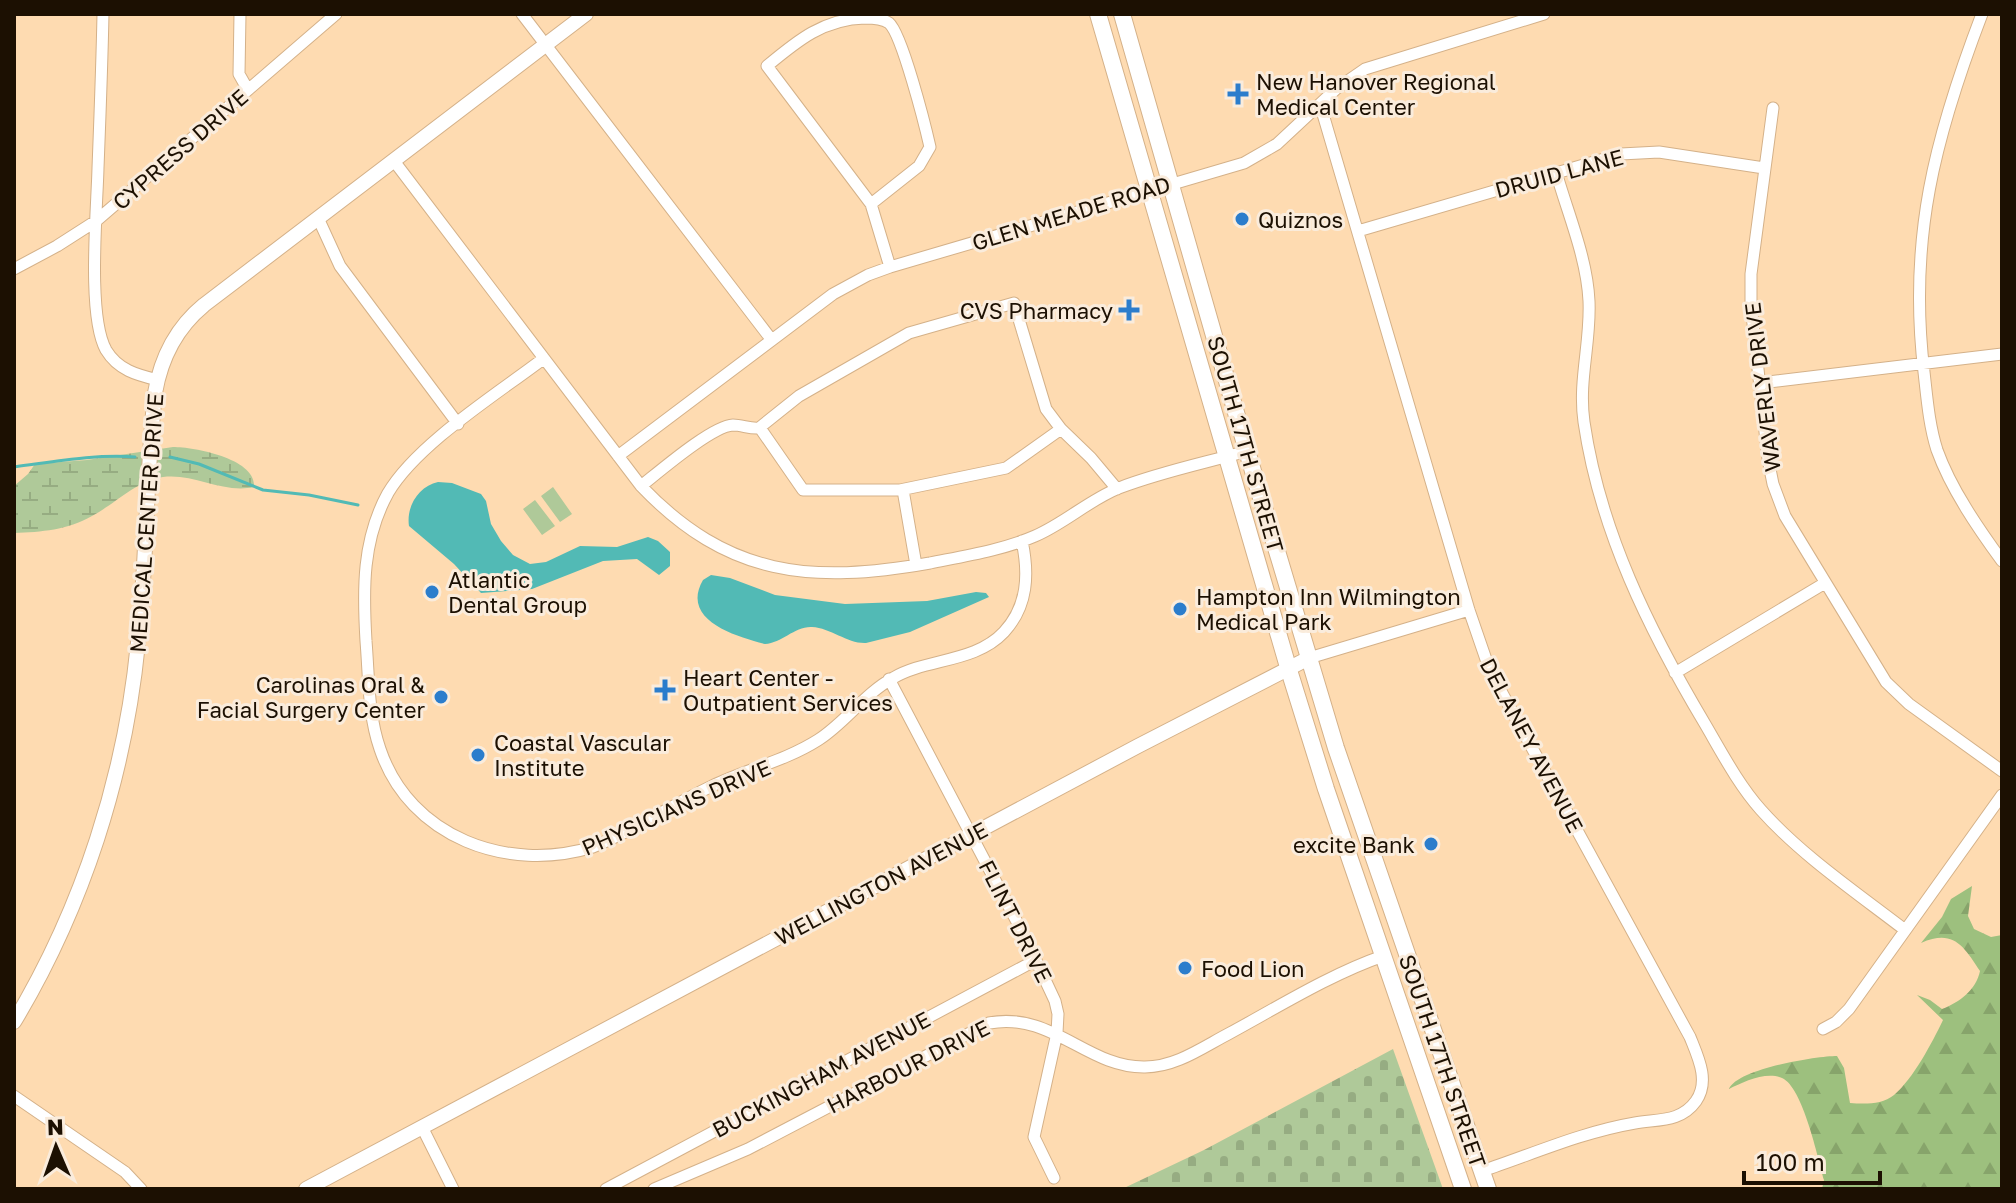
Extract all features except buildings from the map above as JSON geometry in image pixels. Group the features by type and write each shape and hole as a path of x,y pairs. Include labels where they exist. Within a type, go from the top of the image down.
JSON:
{"main road":[{"name":"SOUTH 17TH STREET","path":"1098,14 1288,667 1326,789 1463,1189"},
{"name":"SOUTH 17TH STREET","path":"1122,14 1309,658 1354,802 1488,1189"}],"street":[{"path":"103,14 95,309 100,337 109,355 123,368 158,380"},
{"path":"240,14 239,74 248,90"},
{"name":"CYPRESS DRIVE","path":"14,269 96,221 336,14"},
{"path":"522,14 771,339"},
{"name":"MEDICAL CENTER DRIVE","path":"14,1022 48,961 80,888 117,767 139,640 158,380 171,344 191,317 586,14"},
{"name":"GLEN MEADE ROAD","path":"618,456 833,294 868,275 1244,163 1288,135 1351,78 1376,65 1544,14"},
{"path":"1982,14 1942,132 1928,186 1918,286 1932,432 1941,461 2002,561"},
{"path":"871,204 919,166 930,147 901,46 891,26 883,20 872,18 824,25 767,66 871,204 890,267"},
{"name":"DELANEY AVENUE","path":"1320,104 1469,610 1501,695 1690,1037 1702,1070 1702,1088 1697,1100 1682,1116 1633,1123 1576,1137 1482,1171"},
{"name":"WAVERLY DRIVE","path":"1773,108 1750,295 1768,459 1778,500 1886,682 1909,704 2002,771"},
{"name":"DRUID LANE","path":"1358,231 1556,172 1637,152 1659,152 1764,168"},
{"path":"394,161 641,486 693,532 718,547 767,565 833,574 916,565 1022,541 1058,525 1117,489 1247,451"},
{"path":"1556,172 1586,277 1589,320 1582,403 1601,498 1631,585 1675,673 1741,784 1763,812 1791,839 1905,930"},
{"path":"318,218 340,266 458,424"},
{"path":"641,486 688,450 724,428 734,425 760,428 799,396 898,338 1014,303 1046,409 1117,489"},
{"path":"1760,383 2002,354"},
{"name":"PHYSICIANS DRIVE","path":"543,359 420,453 389,491 369,541 363,591 371,706 381,752 404,794 415,807 457,838 499,853 536,858 574,853 593,847 714,785 809,746 889,679 974,652 1004,632 1017,613 1025,590 1026,563 1022,541"},
{"path":"760,428 803,490 903,490 1006,468 1061,429"},
{"path":"903,490 916,565"},
{"path":"1675,673 1825,583"},
{"name":"WELLINGTON AVENUE","path":"306,1189 1288,667 1469,610"},
{"name":"FLINT DRIVE","path":"889,679 972,834 1055,1001 1057,1033 1034,1137 1054,1178"},
{"path":"1823,1029 1849,1009 2002,795"},
{"name":"HARBOUR DRIVE","path":"654,1189 748,1149 989,1023 1028,1022 1057,1033 1110,1061 1143,1067 1164,1065 1383,956"},
{"name":"BUCKINGHAM AVENUE","path":"606,1189 1036,960"},
{"path":"14,1096 125,1172 141,1189"},
{"path":"422,1127 453,1189"}],"green space":[{"path":"173,447 223,456 246,469 254,487 231,488 186,478 163,477 144,483 83,521 44,531 14,533 14,486 35,464"},
{"path":"553,487 572,514 560,522 541,496"},
{"path":"535,500 555,526 542,535 523,509"},
{"path":"1972,886 1968,916 1974,929 1991,937 2002,935 2002,1189 1822,1189 1824,1180 1809,1124 1790,1084 1782,1078 1769,1076 1755,1078 1729,1089 1746,1075 1761,1070 1812,1058 1837,1056 1844,1068 1850,1103 1878,1102 1894,1095 1915,1070 1943,1020 1917,995 1942,1009 1966,994 1978,978 1980,971 1956,942 1941,938 1921,943 1942,917 1951,899"},
{"path":"1393,1049 1443,1189 1122,1189 1204,1150"}],"water":[{"path":"438,482 452,483 481,494 486,501 491,524 501,541 513,555 530,564 546,562 580,546 617,547 648,537 670,552 670,566 659,575 637,559 603,561 532,589 481,593 454,564 409,526 415,498 425,488"},
{"path":"711,575 730,578 775,595 845,604 927,601 976,592 986,593 989,597 910,632 866,643 806,627 765,644 726,631 705,616 699,606 698,594 703,580"}],"waterway":[{"path":"14,467 89,458 135,457"},
{"path":"170,457 199,464 263,490 358,505"}],"place":[{"name":"New Hanover Regional Medical Center","path":"1238,94"},
{"name":"Quiznos","path":"1242,219"},
{"name":"CVS Pharmacy","path":"1129,310"},
{"name":"Atlantic Dental Group","path":"432,592"},
{"name":"Hampton Inn Wilmington Medical Park","path":"1180,609"},
{"name":"Heart Center - Outpatient Services","path":"665,690"},
{"name":"Carolinas Oral & Facial Surgery Center","path":"441,697"},
{"name":"Coastal Vascular Institute","path":"478,755"},
{"name":"excite Bank","path":"1431,844"},
{"name":"Food Lion","path":"1185,968"}]}
